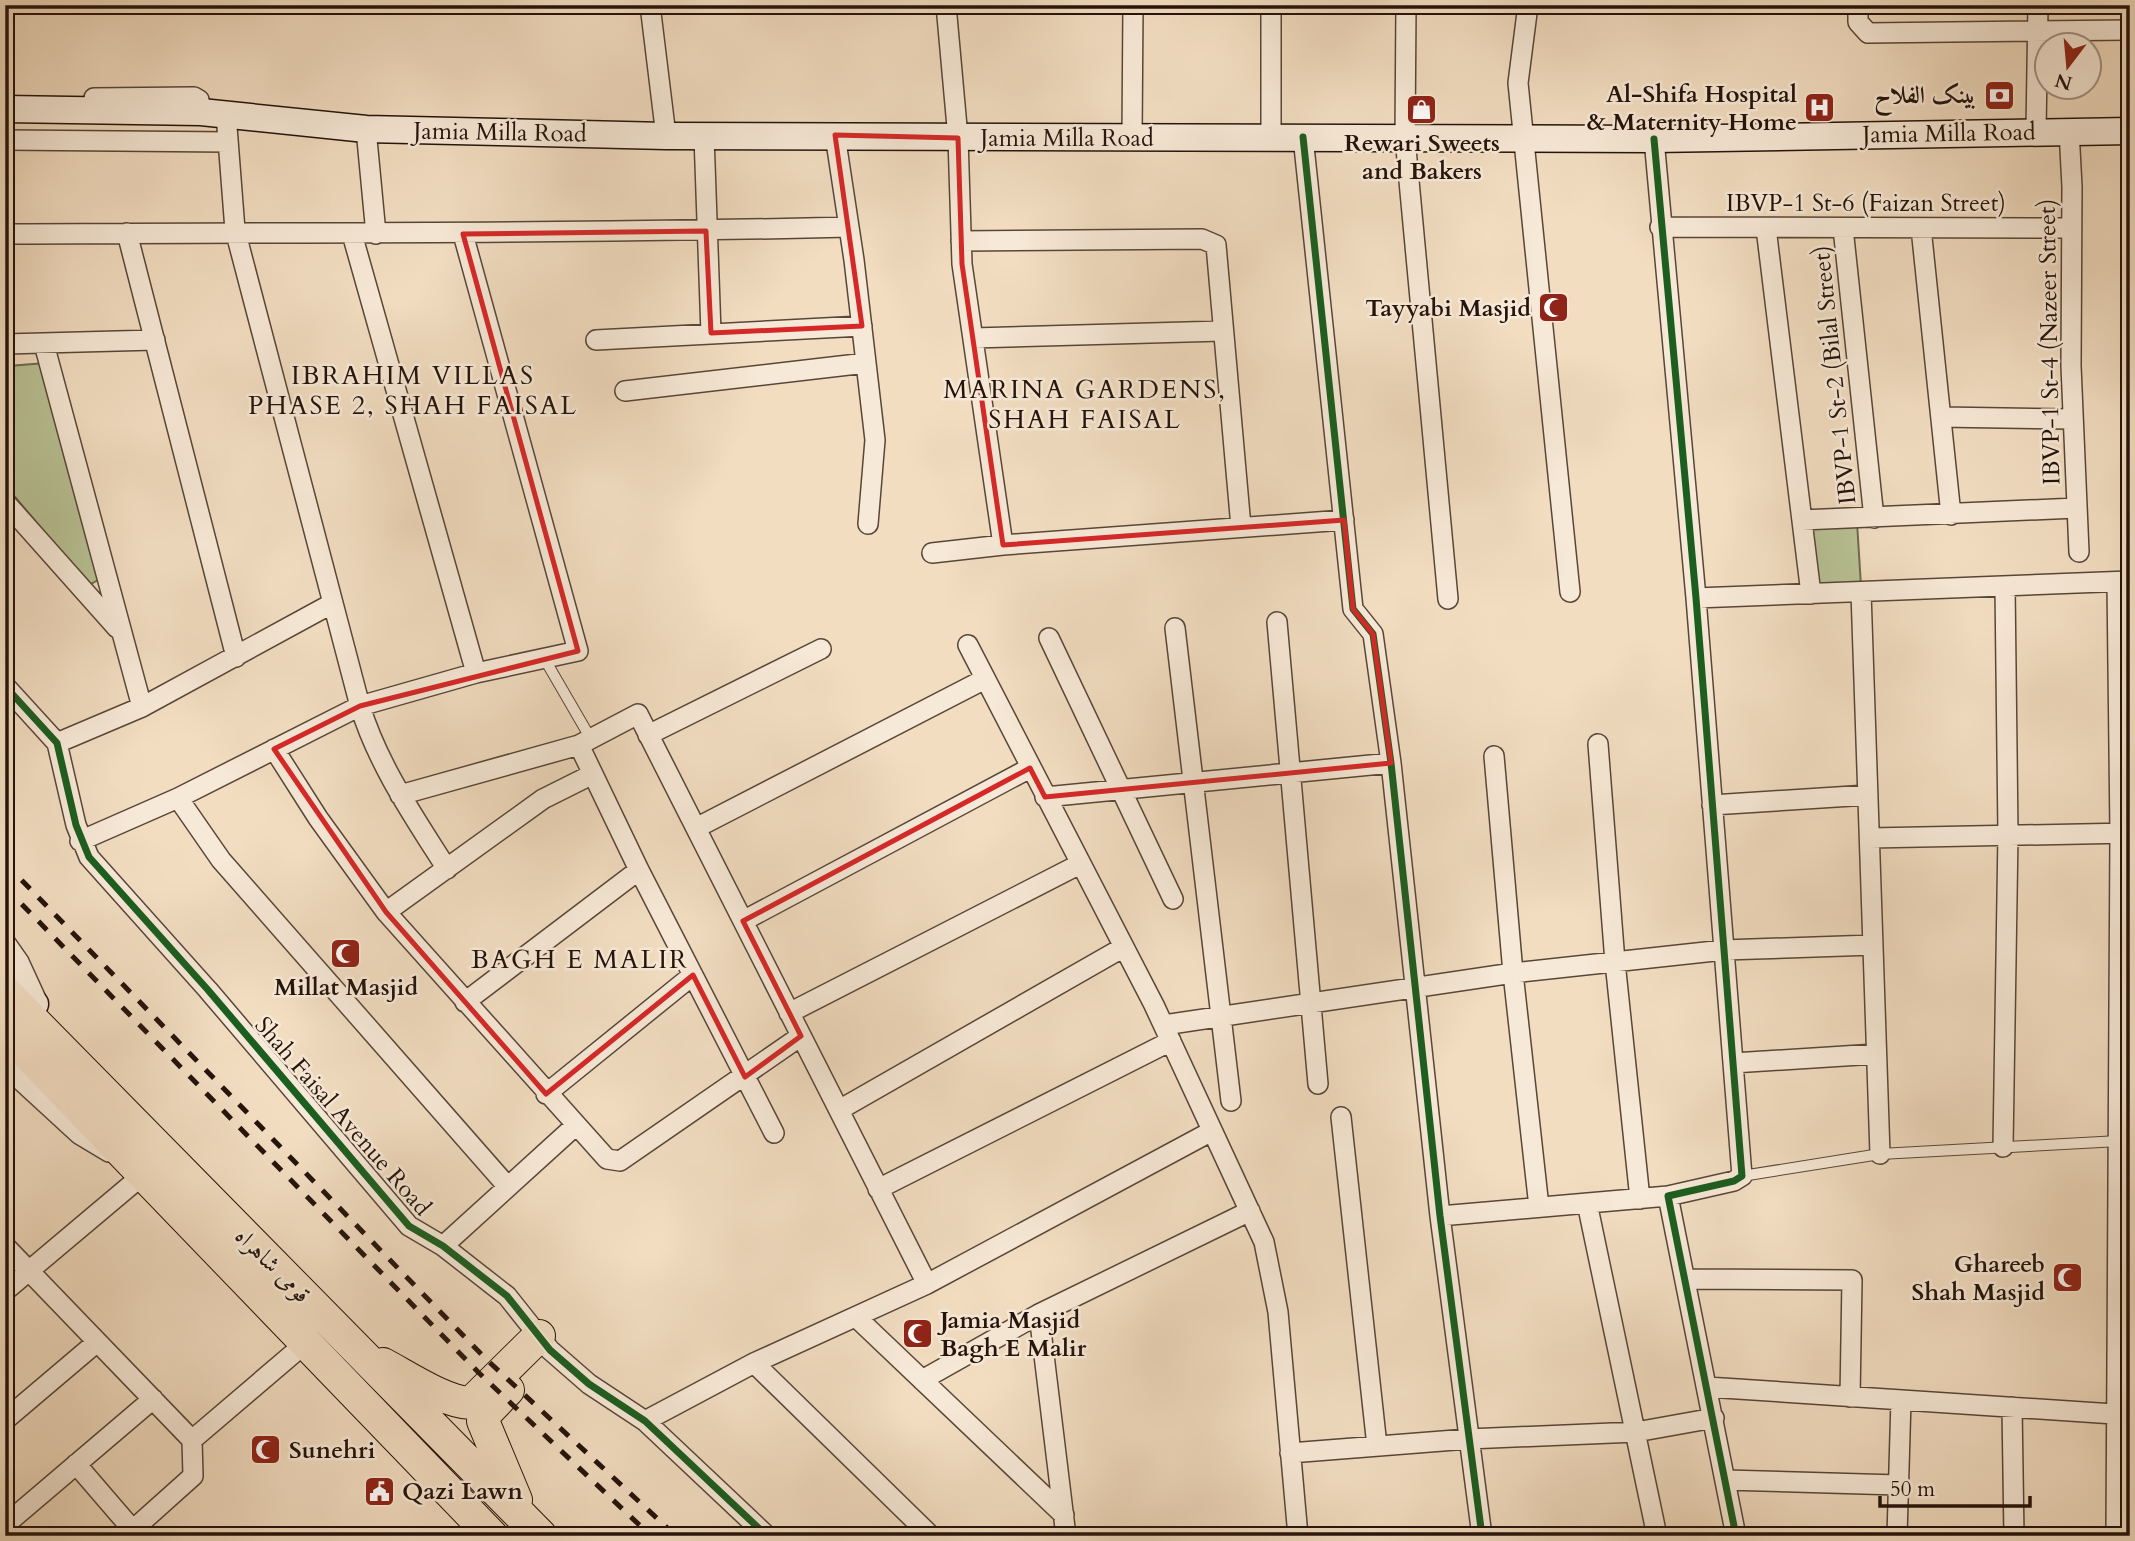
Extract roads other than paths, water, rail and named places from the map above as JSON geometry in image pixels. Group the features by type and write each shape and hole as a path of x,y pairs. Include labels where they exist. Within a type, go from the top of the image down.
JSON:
{"highway":[{"name":"قومی شاہراہ","path":"5,992 533,1527"},
{"name":"قومی شاہراہ","path":"5,1031 308,1341 492,1536"},
{"path":"360,1353 444,1396 461,1403 471,1403 544,1343"},
{"path":"533,1527 483,1421 491,1406 544,1343"}],"main road":[{"name":"Jamia Milla Road","path":"5,109 213,113 366,129 666,136 1654,139 2130,131"},
{"path":"5,972 40,1011 65,1055"}],"street":[{"path":"650,5 666,136"},
{"path":"946,5 958,138 961,241 1003,545"},
{"path":"1132,138 1133,5"},
{"path":"1271,5 1271,138"},
{"path":"1406,5 1405,138 1448,599"},
{"path":"1528,5 1518,83 1570,592"},
{"path":"1858,5 1858,22 1868,33 2130,30"},
{"path":"2036,131 2038,5"},
{"path":"5,99 194,97 213,113 228,142 235,230 367,731 400,795 447,869"},
{"path":"366,129 376,234"},
{"name":"IBVP-1 St-4 (Nazeer Street)","path":"2069,130 2072,419 2079,552"},
{"path":"835,135 875,440 868,524"},
{"path":"704,136 711,333"},
{"path":"1303,137 1353,609 1373,634 1391,763 1440,1216 1482,1536"},
{"path":"1440,1216 1668,1196 1734,1181 1742,1176 1696,598 1660,228 1654,139"},
{"path":"5,140 228,142"},
{"path":"5,234 235,230 463,234 849,227"},
{"name":"IBVP-1 St-6 (Faizan Street)","path":"1660,228 2071,228"},
{"path":"1766,228 1811,594"},
{"path":"1766,228 1811,594"},
{"name":"IBVP-1 St-2 (Bilal Street)","path":"1843,228 1874,518"},
{"path":"1921,228 1951,515"},
{"path":"127,233 236,657"},
{"path":"352,234 476,673"},
{"path":"80,841 178,798 360,706 476,673 578,651 463,234"},
{"path":"961,241 1209,241 1216,244 1241,527"},
{"path":"596,340 862,326"},
{"path":"973,338 1222,331"},
{"path":"5,344 155,340"},
{"path":"44,344 142,707"},
{"path":"625,391 866,363"},
{"path":"1941,417 2072,419"},
{"path":"5,502 120,631"},
{"path":"1802,520 2076,508"},
{"path":"932,553 1003,545 1344,520"},
{"path":"1696,598 2123,581 2123,1415 2116,1536"},
{"path":"2003,1147 2008,834 2005,586"},
{"path":"1861,592 1880,1154"},
{"path":"57,743 142,707 332,603"},
{"path":"1277,622 1318,1084"},
{"path":"1175,628 1191,782 1231,1101"},
{"path":"1049,638 1173,899"},
{"path":"968,645 1167,1033 1264,1242 1278,1312 1298,1536"},
{"path":"648,734 821,649"},
{"path":"696,828 985,679"},
{"name":"Shah Faisal Avenue Road","path":"5,686 57,743 80,841 89,858 208,990 409,1226 443,1246 507,1296 544,1343 589,1384 645,1421 767,1536"},
{"path":"400,795 585,742 638,714 927,1284"},
{"path":"585,742 592,775 774,1133"},
{"path":"1598,744 1615,962 1640,1199"},
{"path":"274,749 318,818 386,912 546,1094 607,1159 620,1161 801,1036"},
{"path":"1494,756 1513,973 1539,1208"},
{"path":"1045,797 1391,763"},
{"path":"743,920 1030,768"},
{"path":"386,912 543,799 592,775"},
{"path":"1712,805 1868,795"},
{"path":"178,798 221,860 508,1187"},
{"path":"1870,838 2125,833"},
{"path":"789,1013 1080,864"},
{"path":"465,1002 639,870"},
{"path":"5,942 28,980 40,1011"},
{"path":"878,1189 1167,1033 1222,1016 1513,973 1724,950 1873,945"},
{"path":"839,1110 1124,947"},
{"path":"546,1094 693,975"},
{"path":"1733,1063 1877,1054"},
{"path":"5,1066 79,1134 145,1174 5,1291"},
{"path":"1341,1117 1377,1446"},
{"path":"443,1246 575,1126"},
{"path":"645,1421 754,1363 927,1284 1212,1131"},
{"path":"1668,1196 1736,1536"},
{"path":"1587,1203 1657,1536"},
{"path":"922,1380 1040,1314 1250,1211"},
{"path":"5,1246 192,1440 193,1476 132,1534 76,1464"},
{"path":"1685,1279 1852,1280 1850,1397"},
{"path":"1040,1314 1066,1536"},
{"path":"856,1317 1064,1515"},
{"path":"192,1440 308,1341"},
{"path":"5,1420 97,1342"},
{"path":"754,1363 931,1536"},
{"path":"1707,1387 2123,1415"},
{"path":"5,1525 153,1399"},
{"path":"1897,1536 1901,1400"},
{"path":"2012,1407 2014,1536"},
{"path":"1290,1453 1468,1438 1636,1432 1714,1418"},
{"path":"1725,1480 1898,1485"}],"lane":[{"path":"544,659 585,742"},
{"path":"1742,1176 1880,1154 2003,1147 2123,1132"}],"railway":[{"path":"5,863 486,1359 676,1536"},
{"path":"5,887 479,1373 651,1536"}],"place":[{"name":"بینک الفلاح","path":"1999,95"},
{"name":"Al-Shifa Hospital & Maternity Home","path":"1820,108"},
{"name":"Rewari Sweets and Bakers","path":"1422,109"},
{"name":"Tayyabi Masjid","path":"1554,308"},
{"name":"Millat Masjid","path":"346,953"},
{"name":"Ghareeb Shah Masjid","path":"2068,1278"},
{"name":"Jamia Masjid Bagh E Malir","path":"917,1334"},
{"name":"Sunehri","path":"266,1450"},
{"name":"Qazi Lawn","path":"379,1491"}],"district":[{"name":"IBRAHIM VILLAS PHASE 2, SHAH FAISAL","path":"413,390"},
{"name":"MARINA GARDENS, SHAH FAISAL","path":"1085,404"},
{"name":"BAGH E MALIR","path":"580,959"}]}
